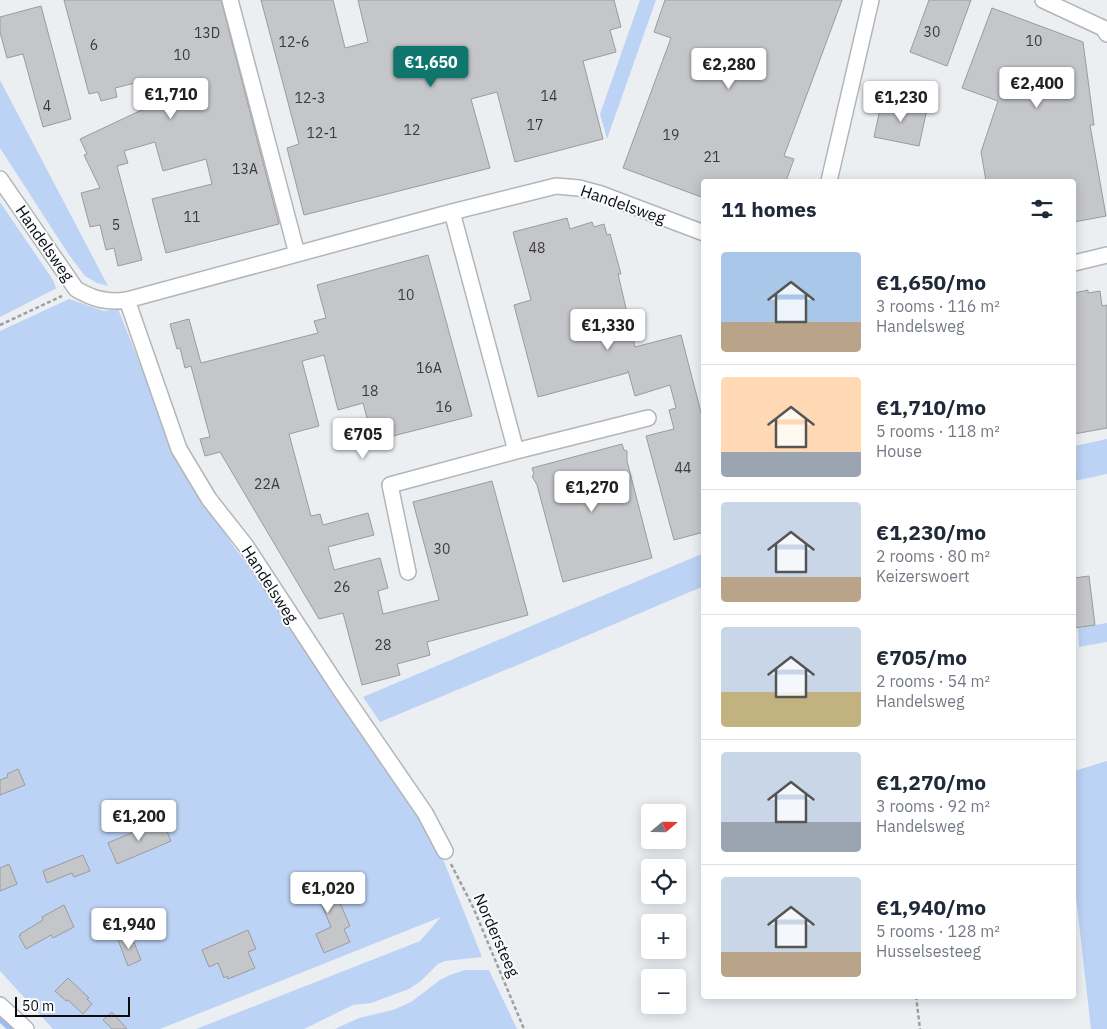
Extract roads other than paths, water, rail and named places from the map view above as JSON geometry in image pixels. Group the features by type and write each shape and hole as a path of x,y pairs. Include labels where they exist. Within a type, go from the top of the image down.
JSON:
{"street":[{"path":"230,0 297,254"},
{"path":"829,179 871,0"},
{"path":"1043,0 1103,28 1107,34"},
{"name":"Handelsweg","path":"0,179 76,289 88,297 115,302 556,186 579,188 601,194 701,232"},
{"path":"452,212 516,451"},
{"path":"1076,263 1107,255"},
{"name":"Handelsweg","path":"127,300 179,449 209,499 246,546 337,685 425,813 445,851"},
{"path":"408,572 390,485 648,418"},
{"path":"0,1005 26,1029"}],"waterway":[{"path":"0,1020 10,1029"}]}
